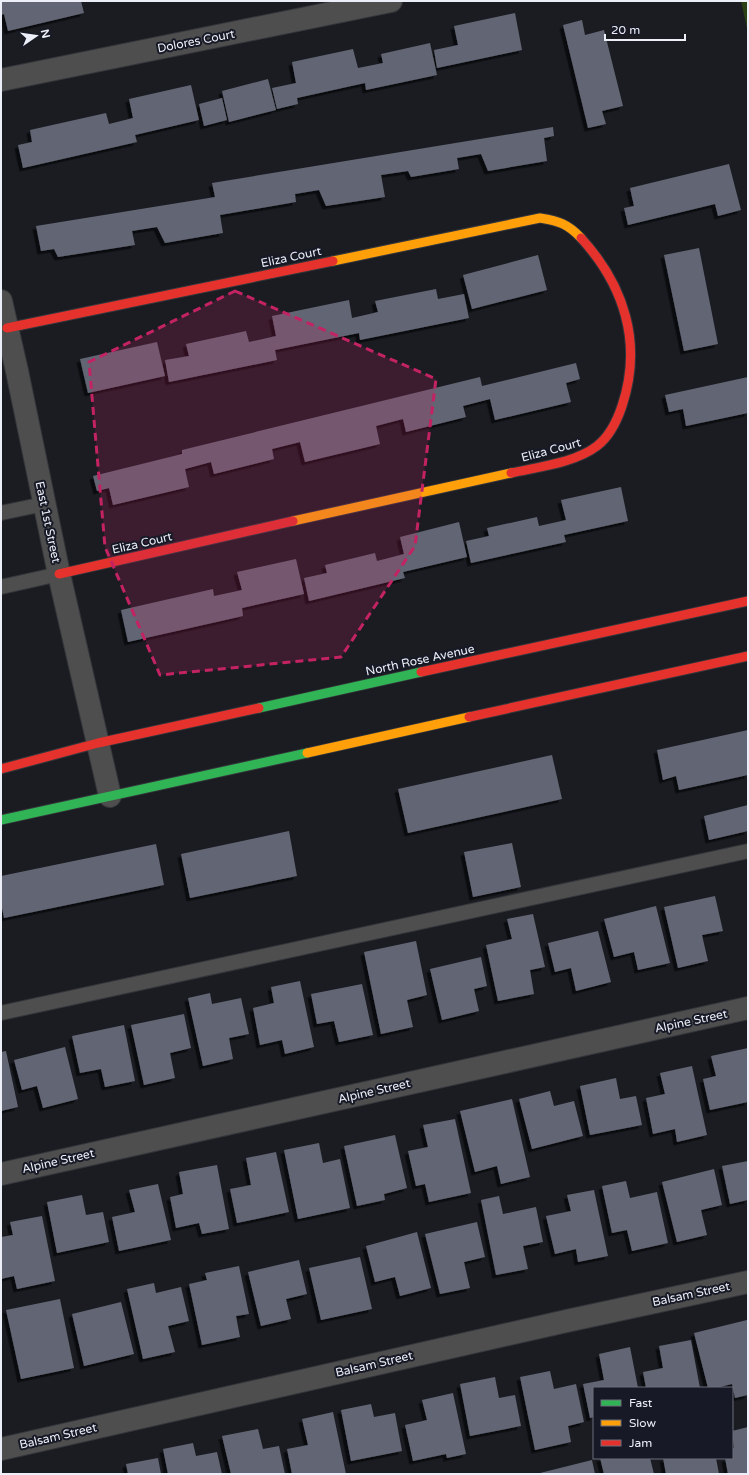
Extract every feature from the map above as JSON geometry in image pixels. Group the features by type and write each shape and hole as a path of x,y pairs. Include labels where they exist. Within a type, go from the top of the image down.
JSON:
{"main road":[{"name":"Eliza Court","path":"7,328 540,218 558,221 574,229 595,253 612,278 623,306 630,341 630,372 624,402 613,429 602,443 587,454 576,458 59,574"},
{"name":"North Rose Avenue","path":"1,769 98,742 748,601"},
{"path":"1,820 748,656"}],"street":[{"name":"Dolores Court","path":"1,80 391,1"},
{"name":"East 1st Street","path":"1,301 7,328 9,373 44,504 110,796"},
{"name":"Alpine Street","path":"1,1174 748,1008"},
{"name":"Balsam Street","path":"1,1449 571,1320 748,1282"}],"lane":[{"path":"1,513 44,504"},
{"path":"1,587 59,574"},
{"path":"1,1014 748,851"}],"highlighted area":[{"path":"235,291 436,379 415,546 341,657 160,675 105,547 89,362"}],"green space":[{"path":"741,1 748,1 748,33"}],"building":[{"path":"1,1 81,1 84,13 8,31 4,14 1,15"},
{"path":"515,13 522,50 437,68 434,50 458,45 454,26"},
{"path":"582,20 585,35 604,30 623,106 602,111 606,124 588,128 563,25"},
{"path":"430,43 437,75 366,90 365,83 297,98 298,104 277,109 272,88 296,83 292,62 353,49 358,68 383,63 381,54"},
{"path":"268,79 276,110 229,122 222,91"},
{"path":"191,85 199,120 135,135 137,142 23,168 18,145 32,142 30,130 106,113 109,124 133,118 129,99"},
{"path":"222,98 227,120 204,126 199,104"},
{"path":"553,127 554,136 544,138 547,161 488,171 481,154 457,158 459,169 411,177 408,171 381,175 385,197 326,206 319,190 295,194 296,202 220,215 223,233 165,243 157,227 132,231 135,245 58,257 54,249 41,251 36,226 215,197 212,183"},
{"path":"729,164 741,210 718,216 715,204 628,225 624,208 634,206 630,188"},
{"path":"699,248 718,344 684,351 664,255"},
{"path":"538,255 547,290 472,309 463,275"},
{"path":"436,289 438,299 464,294 469,318 360,340 359,333 275,350 277,360 169,382 165,360 189,356 186,344 246,331 249,342 276,336 272,316 349,300 352,318 378,312 375,301"},
{"path":"157,342 165,376 88,393 80,359"},
{"path":"576,363 580,379 566,383 571,402 495,420 490,399 463,406 466,417 406,432 403,419 376,426 380,444 305,462 300,442 272,449 274,459 214,474 211,462 185,469 189,487 113,505 109,488 97,491 93,476 182,454 182,450 480,377 482,386"},
{"path":"748,377 748,413 686,426 683,409 669,412 665,395"},
{"path":"621,487 628,521 564,535 566,542 471,563 466,541 489,536 487,528 537,517 539,526 566,520 561,500"},
{"path":"459,522 467,557 403,572 405,578 309,601 304,578 327,573 325,565 375,553 377,561 404,554 400,537"},
{"path":"296,559 304,594 242,608 243,616 128,642 121,610 213,589 214,596 242,590 237,572"},
{"path":"748,730 748,775 679,790 676,776 663,780 657,750"},
{"path":"552,755 562,799 408,833 398,789"},
{"path":"748,805 748,831 709,840 704,816"},
{"path":"289,831 297,876 190,898 181,854"},
{"path":"512,843 521,887 473,897 464,852"},
{"path":"156,844 164,885 4,918 1,903 1,876"},
{"path":"715,896 723,931 702,935 708,961 678,968 664,907"},
{"path":"656,906 670,963 638,970 634,952 614,957 604,919"},
{"path":"533,914 545,967 530,970 534,994 498,1001 486,945 512,939 507,919"},
{"path":"598,931 611,982 576,991 571,968 555,972 548,943"},
{"path":"416,941 427,995 407,1000 413,1027 381,1034 364,952"},
{"path":"481,957 487,986 474,989 479,1011 442,1020 430,969"},
{"path":"300,981 314,1047 285,1054 282,1040 260,1045 253,1008 274,1003 271,987"},
{"path":"362,984 373,1035 339,1042 334,1021 317,1024 311,994"},
{"path":"210,993 212,1004 241,998 249,1034 229,1038 233,1059 203,1066 188,998"},
{"path":"184,1014 191,1048 170,1053 175,1078 144,1085 131,1025"},
{"path":"124,1025 135,1081 105,1087 101,1069 80,1073 72,1036"},
{"path":"65,1047 78,1099 43,1108 37,1086 22,1090 14,1060"},
{"path":"748,1048 748,1102 710,1110 703,1079 716,1076 711,1056"},
{"path":"6,1051 18,1107 1,1111 1,1052"},
{"path":"692,1066 707,1135 677,1142 675,1129 653,1134 646,1098 665,1094 660,1073"},
{"path":"616,1078 620,1099 636,1096 642,1125 590,1135 580,1086"},
{"path":"550,1091 554,1106 574,1101 583,1136 532,1149 519,1099"},
{"path":"512,1099 530,1177 501,1184 497,1166 475,1172 460,1111"},
{"path":"455,1119 471,1193 429,1202 425,1184 416,1186 408,1151 428,1147 423,1125"},
{"path":"395,1135 407,1188 384,1194 385,1200 357,1206 344,1146"},
{"path":"319,1143 323,1163 340,1159 350,1208 298,1219 284,1150"},
{"path":"276,1152 289,1212 237,1223 230,1189 251,1185 246,1158"},
{"path":"748,1161 748,1200 730,1204 722,1166"},
{"path":"217,1165 229,1229 202,1234 199,1223 176,1228 170,1197 183,1194 179,1172"},
{"path":"714,1169 722,1205 701,1210 707,1235 677,1242 662,1182"},
{"path":"626,1181 630,1198 657,1192 668,1243 632,1251 627,1230 612,1233 602,1186"},
{"path":"158,1184 171,1240 119,1251 112,1217 135,1212 129,1190"},
{"path":"594,1190 608,1256 578,1262 576,1249 555,1254 546,1216 571,1211 567,1195"},
{"path":"82,1195 86,1215 103,1212 109,1242 57,1253 47,1202"},
{"path":"499,1196 503,1214 536,1207 543,1242 523,1246 528,1269 496,1275 481,1200"},
{"path":"42,1216 55,1281 17,1289 14,1276 1,1279 1,1237 13,1235 10,1222"},
{"path":"477,1222 485,1257 464,1262 470,1288 440,1294 425,1234"},
{"path":"417,1232 431,1288 400,1296 395,1277 375,1282 366,1246"},
{"path":"360,1257 372,1309 321,1320 309,1268"},
{"path":"299,1260 307,1294 286,1299 291,1319 261,1326 248,1272"},
{"path":"239,1266 249,1314 236,1316 240,1337 202,1345 189,1284 207,1280 205,1273"},
{"path":"154,1283 156,1293 181,1287 189,1321 168,1326 175,1352 143,1359 127,1289"},
{"path":"60,1299 74,1368 21,1379 6,1310"},
{"path":"121,1302 134,1354 84,1366 72,1314"},
{"path":"747,1320 748,1395 735,1398 732,1384 720,1387 708,1387 694,1333"},
{"path":"691,1340 700,1387 646,1387 643,1372 663,1368 659,1346"},
{"path":"630,1347 638,1387 593,1387 593,1417 590,1418 583,1384 604,1380 599,1354"},
{"path":"550,1371 554,1389 576,1384 584,1422 568,1426 571,1442 535,1450 520,1377"},
{"path":"495,1377 499,1398 515,1395 521,1426 470,1436 460,1384"},
{"path":"453,1393 466,1454 447,1458 446,1454 413,1461 405,1425 427,1420 422,1400"},
{"path":"371,1404 374,1417 395,1413 402,1451 351,1461 341,1410"},
{"path":"333,1412 346,1474 292,1474 287,1449 308,1445 302,1419"},
{"path":"748,1427 748,1474 728,1474 725,1459 733,1459 733,1431"},
{"path":"258,1429 263,1449 279,1446 285,1474 231,1474 222,1436"},
{"path":"193,1443 196,1456 217,1452 222,1474 168,1474 163,1449"},
{"path":"158,1458 161,1474 128,1474 126,1464"},
{"path":"600,1459 650,1459 654,1474 604,1474"},
{"path":"663,1459 716,1459 719,1474 666,1474"},
{"path":"592,1460 595,1474 540,1474 540,1473"}],"traffic: fast":[{"path":"259,708 421,672"},
{"path":"1,820 307,753"}],"traffic: slow":[{"path":"333,261 540,218 553,220 563,224 572,229 581,238"},
{"path":"293,521 511,473"},
{"path":"307,753 469,717"}],"traffic: jam":[{"path":"511,473 556,464 588,452 602,442 609,433 622,406 628,383 630,360 630,338 626,316 608,275 596,256 581,238"},
{"path":"7,328 333,261"},
{"path":"59,574 293,521"},
{"path":"421,672 748,601"},
{"path":"469,717 748,656"},
{"path":"1,769 98,743 259,708"}]}
